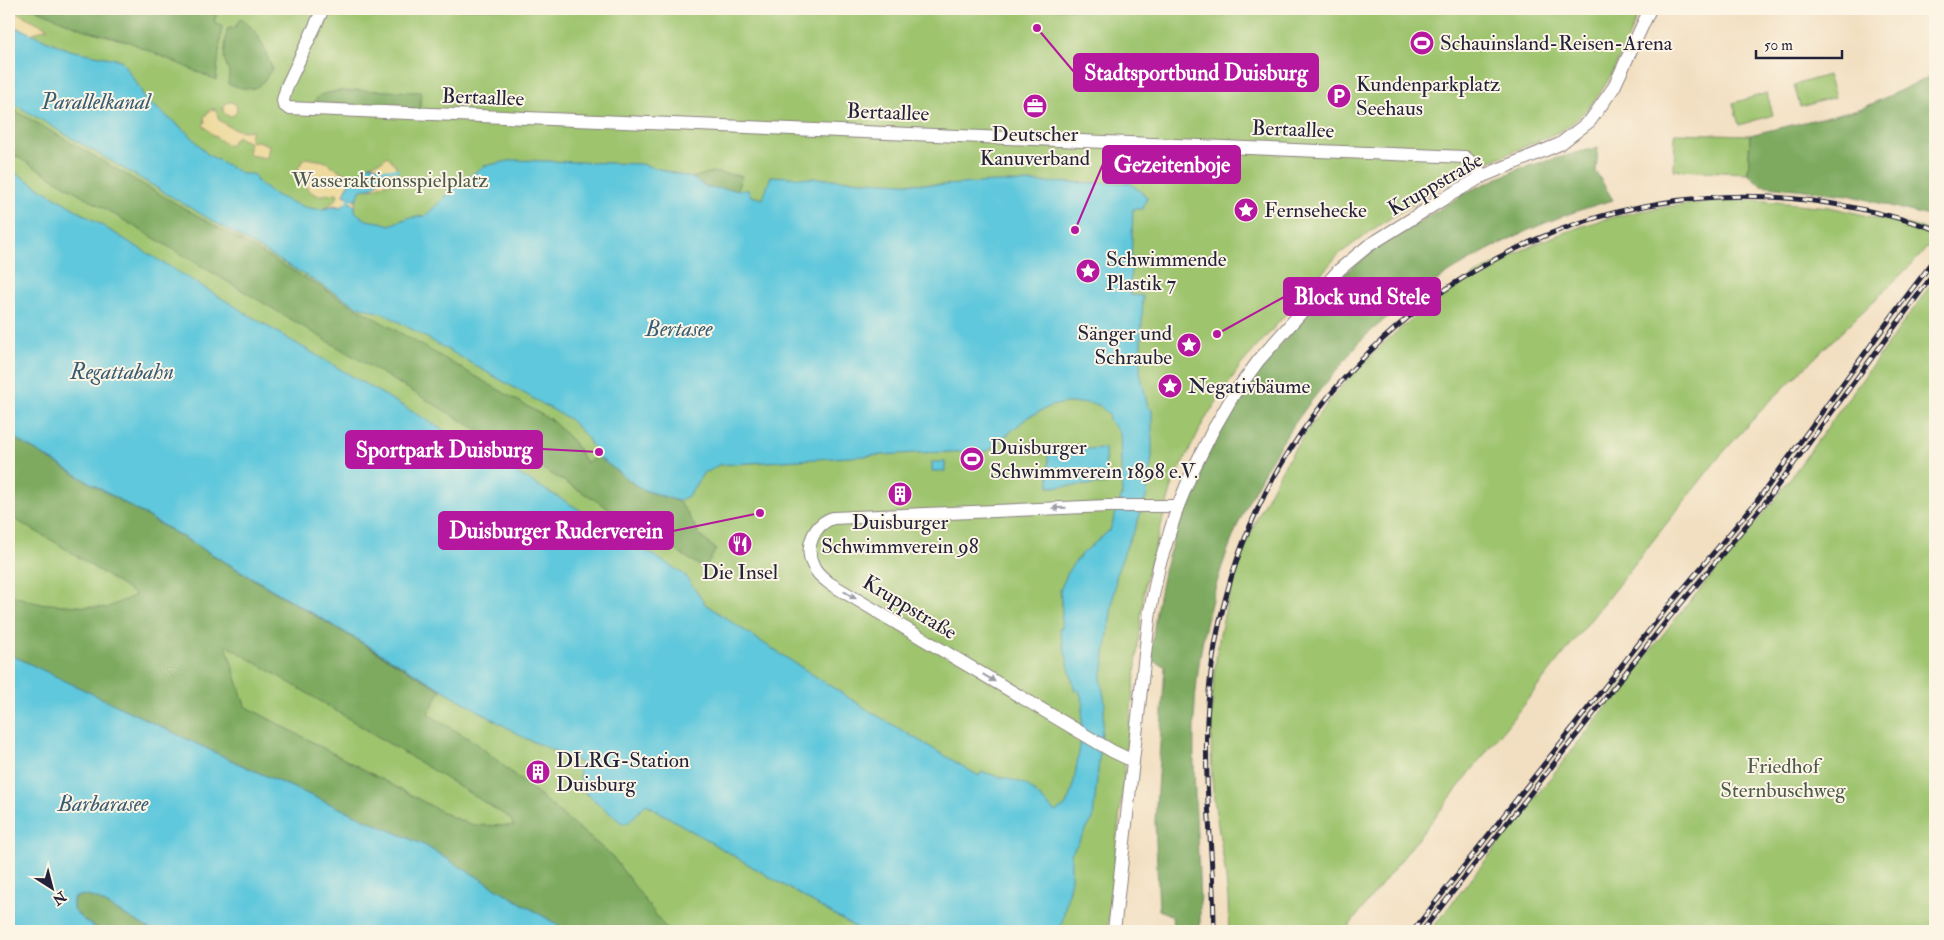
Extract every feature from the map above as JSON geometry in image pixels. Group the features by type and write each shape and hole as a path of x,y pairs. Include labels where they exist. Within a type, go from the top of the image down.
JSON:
{"street":[{"name":"Bertaallee","path":"323,9 287,86 283,100 284,105 288,108 1465,157 1483,176"},
{"name":"Kruppstraße","path":"1114,931 1150,611 1159,566 1178,506 1212,430 1234,394 1259,360 1339,270 1368,246 1483,176 1560,144 1590,121 1614,87 1650,9"},
{"name":"Kruppstraße","path":"1133,761 1107,748 828,583 814,568 809,550 811,540 817,529 824,520 833,518 1115,506 1178,506"}],"green space":[{"name":"Wasseraktionsspielplatz","path":"9,9 1641,9 1611,76 1591,105 1578,118 1563,130 1461,174 1378,226 1338,255 1240,366 1204,421 1173,483 1145,583 1107,931 9,931"},
{"path":"35,9 211,9 217,12 214,23 222,26 216,80 129,42 82,29"},
{"path":"240,19 252,27 256,33 272,68 259,86 250,89 228,84 229,73 224,58 227,29 235,27"},
{"path":"1935,74 1935,218 1849,195 1760,185 1748,173 1750,135 1863,108"},
{"path":"1828,75 1835,97 1800,107 1794,85"},
{"path":"337,91 421,92 420,109 315,105 315,100 320,95"},
{"path":"1767,93 1773,115 1739,125 1733,103"},
{"path":"9,107 551,420 573,441 586,463 597,456 641,489 678,501 701,537 716,549 705,569 592,498 9,152"},
{"path":"1675,133 1750,135 1748,173 1674,170"},
{"path":"1598,147 1596,172 1613,200 1547,222 1515,236 1454,270 1397,310 1361,341 1308,405 1262,477 1226,554 1213,595 1197,680 1194,774 1200,931 1173,931 1172,916 1159,910 1155,821 1165,666 1150,660 1156,612 1165,567 1183,509 1229,412 1256,373 1293,330 1344,274 1372,251 1469,191 1521,168"},
{"path":"712,172 742,176 737,190 708,188 692,178"},
{"path":"1754,200 1829,207 1922,228 1935,232 1935,238 1918,258 1766,405 1719,457 1345,931 1229,931 1226,875 1212,780 1212,709 1216,656 1237,568 1265,501 1301,439 1345,383 1396,332 1453,289 1516,253 1583,226 1625,214 1689,204"},
{"name":"Friedhof Sternbuschweg","path":"1935,279 1935,931 1430,931 1672,623 1773,502"},
{"path":"9,435 441,690 428,714 476,743 612,856 668,931 568,931 424,845 239,764 9,654 9,594 36,603 106,608 136,595 58,544 9,516","holes":["226,645 510,818 514,826 474,825 452,817 245,706"]},
{"path":"84,895 97,899 153,931 102,931 86,922 73,910 73,898"}],"sand":[{"path":"9,9 48,28 30,34 9,24"},
{"path":"230,102 235,104 237,109 235,114 230,116 225,114 223,109 225,104"},
{"path":"212,108 212,110 216,109 219,120 234,129 252,130 250,136 252,142 257,141 269,145 267,158 249,155 249,142 237,136 229,146 213,135 203,125 205,122 204,117"},
{"path":"387,156 396,168 396,184 392,183 368,189 384,176 379,168 370,165 383,160"},
{"path":"305,158 324,161 348,176 346,179 349,184 344,195 356,200 355,206 352,203 344,204 341,207 334,205 325,208 336,200 338,195 337,193 315,194 308,189 298,168"}],"water":[{"path":"9,24 69,50 121,60 141,90 143,97 190,135 207,154 243,174 253,174 262,186 276,195 303,206 318,209 341,207 344,204 352,203 355,206 355,211 364,219 389,225 408,218 425,216 461,182 484,166 514,160 641,164 692,178 708,188 748,190 751,196 763,199 771,176 942,185 997,182 1130,183 1147,197 1143,209 1133,209 1130,295 1143,296 1140,371 1148,407 1152,410 1152,456 1147,495 1117,572 1101,681 1105,702 1093,819 1071,854 1071,879 1062,923 1056,931 858,931 856,928 646,804 628,823 622,823 583,791 578,768 582,763 525,738 9,435 9,169 282,335 602,523 685,575 705,604 868,710 979,776 982,772 1028,786 1055,812 1065,806 1072,792 1080,746 1083,703 1079,690 1075,691 1059,628 1063,627 1061,626 1060,590 1070,568 1082,554 1110,530 1122,495 1120,433 1109,420 1109,415 1099,405 1065,403 1051,406 1028,417 988,451 915,453 718,465 708,472 705,471 688,496 678,501 641,489 597,456 587,437 569,419 385,314 357,306 9,101"},
{"path":"370,165 379,168 385,176 373,187 361,190 356,200 344,195 354,177"},
{"path":"1105,448 1106,484 1049,487 1048,451"},
{"path":"932,462 945,462 945,471 932,471"},
{"name":"Barbarasee","path":"9,654 239,764 424,845 568,931 153,931 97,899 84,895 73,898 73,910 86,922 102,931 9,931"}],"waterway":[{"path":"383,170 398,170"},
{"path":"347,204 350,198"}],"railway":[{"path":"1214,931 1206,747 1209,691 1217,633 1224,604 1251,524 1290,450 1340,383 1399,325 1466,276 1540,238 1620,211 1703,198 1733,196 1791,198 1878,213 1935,229"},
{"path":"1413,931 1662,614 1757,501 1935,259"},
{"path":"1422,931 1668,619 1764,504 1935,272"}],"place":[{"name":"Stadtsportbund Duisburg","path":"1037,28"},
{"name":"Schauinsland-Reisen-Arena","path":"1422,43"},
{"name":"Kundenparkplatz Seehaus","path":"1339,96"},
{"name":"Deutscher Kanuverband","path":"1035,106"},
{"name":"Fernsehecke","path":"1246,210"},
{"name":"Gezeitenboje","path":"1075,230"},
{"name":"Schwimmende Plastik 7","path":"1088,271"},
{"name":"Block und Stele","path":"1217,334"},
{"name":"Sänger und Schraube","path":"1189,345"},
{"name":"Negativbäume","path":"1170,386"},
{"name":"Sportpark Duisburg","path":"599,452"},
{"name":"Duisburger Schwimmverein 1898 e.V.","path":"972,459"},
{"name":"Duisburger Schwimmverein 98","path":"900,494"},
{"name":"Duisburger Ruderverein","path":"760,513"},
{"name":"Die Insel","path":"740,544"},
{"name":"DLRG-Station Duisburg","path":"538,772"}],"water label":[{"name":"Parallelkanal","path":"96,101"},
{"name":"Bertasee","path":"679,328"},
{"name":"Regattabahn","path":"122,371"}]}
